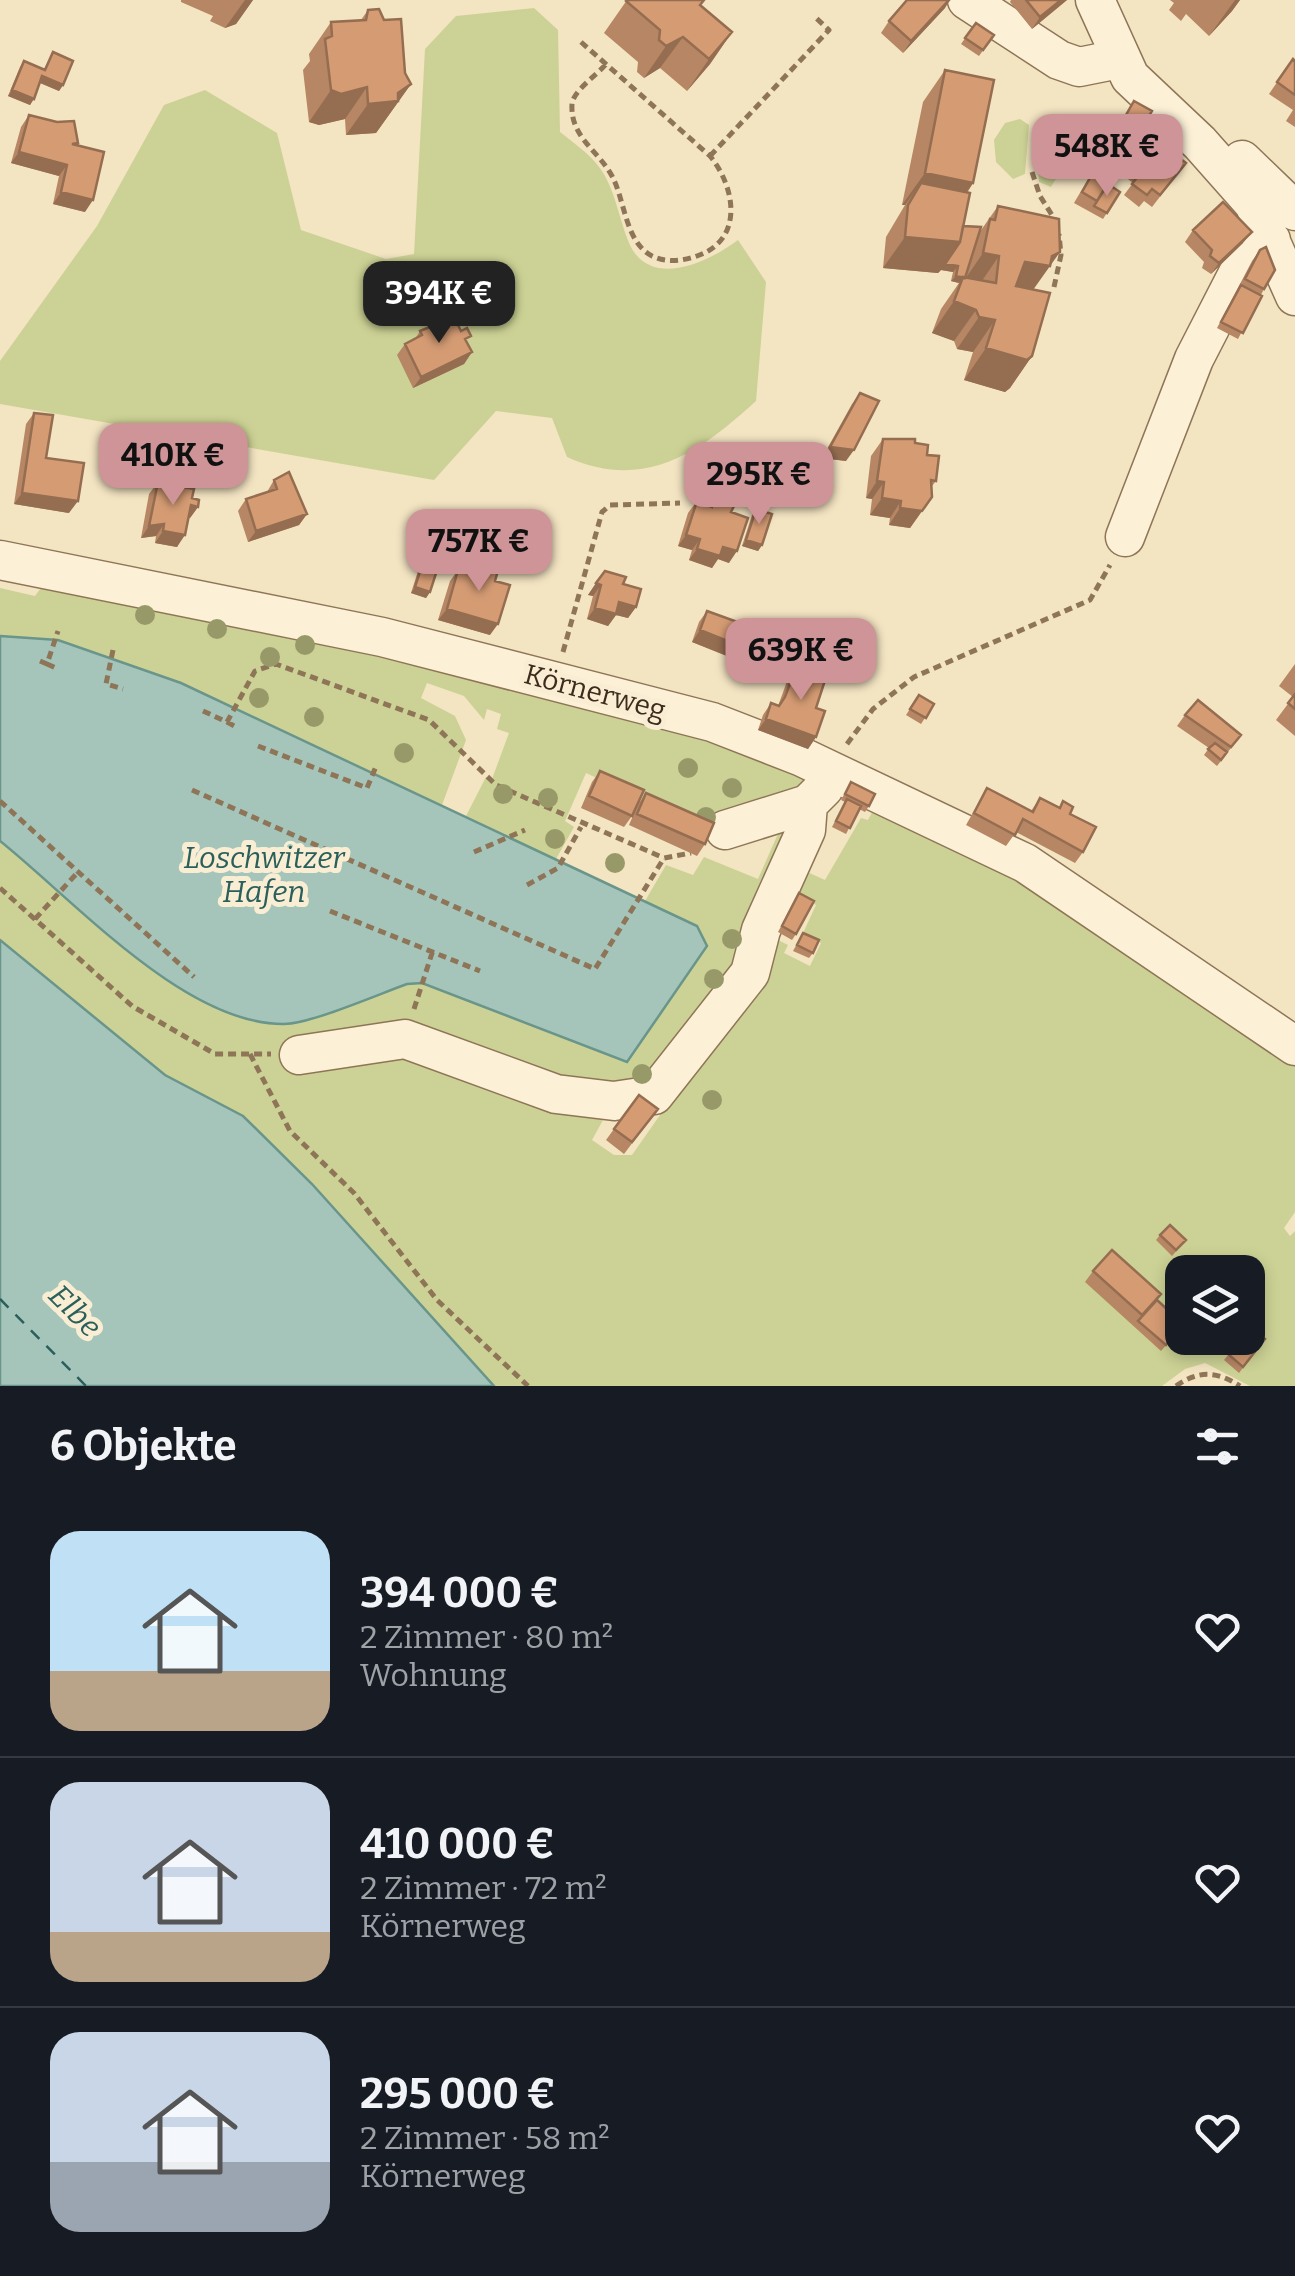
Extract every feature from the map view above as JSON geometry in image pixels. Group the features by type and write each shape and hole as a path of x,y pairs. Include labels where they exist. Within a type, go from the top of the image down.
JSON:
{"street":[{"path":"968,0 1078,68 1119,59"},
{"path":"1095,0 1130,77 1200,143 1254,204 1295,296"},
{"path":"1200,143 1227,145 1295,210"},
{"path":"1121,545 1194,359 1251,248 1271,240"},
{"name":"Körnerweg","path":"0,560 382,637 712,722 1025,863 1295,1046"},
{"path":"299,1055 404,1039 556,1094 614,1101 654,1094 750,973 761,930 806,830 808,804 831,773"},
{"path":"725,830 808,804"}],"path":[{"path":"710,156 829,30 814,16"},
{"path":"581,42 606,64 710,156 729,188 730,228 723,242 685,260 649,254 635,240 613,178 575,126 574,96 606,64"},
{"path":"1032,172 1040,196 1057,224 1062,255 1054,288"},
{"path":"555,682 602,512 610,505 680,502"},
{"path":"831,773 873,709 914,677 1090,600 1121,545"},
{"path":"58,632 44,662 58,669"},
{"path":"112,650 106,684 122,688"},
{"path":"227,722 256,671 276,664 429,720 496,785 581,826 664,858 691,853"},
{"path":"203,712 238,728"},
{"path":"258,746 368,788 376,764"},
{"path":"192,790 595,970 664,858"},
{"path":"0,801 194,977"},
{"path":"527,884 558,868 581,826"},
{"path":"474,852 524,830"},
{"path":"35,919 78,872"},
{"path":"0,888 132,1006 215,1054 299,1055"},
{"path":"330,911 480,971"},
{"path":"422,983 433,950"},
{"path":"250,1054 264,1088 290,1131 354,1193 437,1300 528,1386"},
{"path":"1176,1386 1188,1378 1218,1373 1240,1386"}],"green space":[{"path":"534,8 558,30 560,132 601,169 629,243 639,258 665,269 681,267 712,256 738,240 766,282 756,401 714,436 670,461 646,468 595,467 567,457 552,418 496,411 434,480 0,404 0,361 97,226 164,105 205,90 277,133 301,230 386,259 414,254 425,49 456,16"},
{"path":"1020,119 1029,125 1025,174 1013,179 996,162 994,140 1005,123"},
{"path":"1062,123 1073,131 1076,145 1051,187 1039,182 1037,152 1045,128"},
{"path":"48,578 350,645 461,678 704,734 810,777 810,785 703,827 586,773 565,821 574,827 556,859 466,816 486,777 492,779 509,733 497,729 501,714 487,709 484,720 464,696 427,683 421,698 455,716 466,740 442,805 181,683 58,640 0,636 0,588 35,596"},
{"path":"875,807 1025,874 1295,1058 1295,1212 1284,1228 1290,1236 1295,1231 1295,1386 1250,1386 1205,1363 1185,1369 1162,1386 494,1386 312,1184 243,1116 165,1075 0,940 0,841 62,889 285,1024 407,984 422,983 627,1062 697,926 645,901 666,865 693,875 704,857 758,879 785,818 791,821 743,968 641,1090 388,1046 609,1109 592,1140 614,1155 632,1155 754,981 774,938 788,945 784,953 810,966 821,943 803,933 816,905 795,894 805,871 825,880 861,818 868,820"}],"water":[{"name":"Loschwitzer Hafen","path":"0,636 58,640 181,683 697,926 707,946 627,1062 422,983 407,984 296,1023 246,1019 208,1004 133,955 0,841"},
{"name":"Elbe","path":"0,940 165,1075 243,1116 312,1184 494,1386 0,1386"}],"building":[{"path":"627,0 704,0 700,5 732,32 709,59 683,37 666,46 659,40 660,30"},
{"path":"907,0 949,0 911,41 889,21"},
{"path":"1026,0 1061,0 1040,17"},
{"path":"379,9 384,20 401,19 405,73 411,84 398,93 398,101 368,104 367,87 341,94 331,90 325,39 332,36 331,22 366,20 368,10"},
{"path":"976,23 994,35 983,50 965,38"},
{"path":"53,52 73,61 63,85 42,76 34,99 12,90 24,61 45,70"},
{"path":"1295,61 1295,95 1277,82"},
{"path":"945,70 994,80 973,183 925,173"},
{"path":"1134,101 1152,111 1097,201 1082,192"},
{"path":"29,115 57,122 74,121 78,143 72,144 104,152 93,200 61,192 67,165 19,152"},
{"path":"1147,134 1186,163 1160,195 1152,189 1147,195 1132,184 1141,172 1127,161"},
{"path":"921,183 970,193 960,242 905,237 908,205"},
{"path":"1108,184 1120,192 1107,213 1094,206"},
{"path":"1223,202 1252,232 1219,263 1193,230"},
{"path":"998,206 1059,219 1060,252 1052,256 1050,266 1025,262 1016,286 1050,293 1032,356 1027,360 986,348 995,320 979,317 976,310 954,301 963,277 996,283 999,256 983,253 990,219 995,220"},
{"path":"963,226 981,227 965,278 956,276 958,266 945,264 960,242"},
{"path":"1266,247 1275,270 1264,289 1245,279 1260,250"},
{"path":"1241,285 1262,296 1243,333 1221,322"},
{"path":"454,317 461,331 467,328 471,336 465,339 472,352 421,377 405,344 422,335 420,331"},
{"path":"860,393 879,401 854,450 830,447"},
{"path":"34,413 53,415 46,458 84,463 78,501 22,493"},
{"path":"883,439 915,439 915,443 928,445 927,455 939,456 936,481 931,480 932,497 922,511 900,508 901,501 882,498 884,482 877,481"},
{"path":"289,472 307,514 256,531 246,499 277,489 274,480"},
{"path":"158,482 194,489 192,498 199,500 198,507 191,505 185,535 163,531 164,524 149,526"},
{"path":"715,497 735,504 731,512 748,518 737,551 723,547 720,556 697,549 700,539 686,535 697,501 712,507"},
{"path":"756,509 772,514 762,545 746,540"},
{"path":"429,543 439,546 434,562 439,564 430,592 415,587"},
{"path":"483,562 499,567 495,581 510,585 498,624 447,609 458,570 479,576"},
{"path":"605,571 626,577 623,584 641,589 636,607 619,602 616,614 595,608 601,585 596,583"},
{"path":"707,611 743,624 735,644 700,630"},
{"path":"797,665 827,674 816,708 825,711 816,737 766,719 771,703 779,706 785,697"},
{"path":"919,695 934,704 926,718 910,709"},
{"path":"1198,700 1241,735 1231,747 1185,715"},
{"path":"1215,743 1227,752 1221,760 1208,749"},
{"path":"600,771 644,790 632,816 589,796"},
{"path":"851,782 875,794 869,806 845,794"},
{"path":"987,788 1033,812 1040,798 1060,808 1063,801 1073,807 1070,814 1096,827 1083,852 1023,819 1015,835 974,813"},
{"path":"646,793 714,823 705,844 637,814"},
{"path":"847,799 861,806 850,828 836,821"},
{"path":"799,893 814,901 796,934 782,926"},
{"path":"803,933 819,940 813,953 797,945"},
{"path":"639,1095 658,1109 632,1142 614,1129"},
{"path":"1170,1225 1186,1240 1176,1250 1160,1235"},
{"path":"1112,1250 1161,1294 1142,1315 1093,1271"},
{"path":"1157,1300 1165,1307 1165,1344 1138,1321"},
{"path":"1229,1355 1252,1355 1243,1367"}],"ferry route":[{"path":"0,1299 86,1386"}]}
